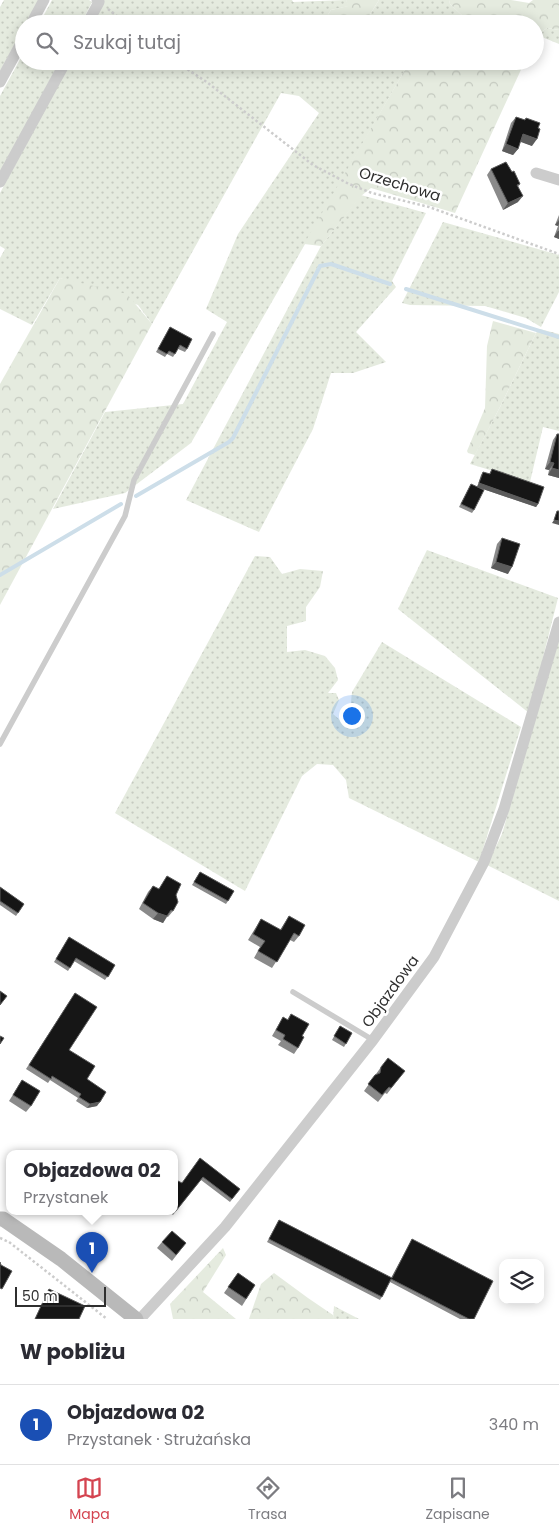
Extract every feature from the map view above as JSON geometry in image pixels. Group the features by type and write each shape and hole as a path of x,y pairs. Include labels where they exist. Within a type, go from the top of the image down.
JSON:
{"main road":[{"path":"1,1216 61,1259 136,1319"}],"street":[{"path":"36,15 44,0"},
{"path":"91,15 98,1"},
{"path":"0,82 15,54"},
{"path":"0,182 61,70"},
{"path":"536,173 559,180"},
{"name":"Objazdowa","path":"140,1319 225,1227 373,1040 434,956 484,862 504,809 559,622"}],"lane":[{"path":"0,744 125,516 134,480 213,334"},
{"path":"293,992 373,1040"}],"path":[{"path":"98,1 116,15"},
{"name":"Orzechowa","path":"188,70 208,83 313,165 340,180 372,193 429,207 559,254"},
{"path":"0,1238 25,1254 107,1319"}],"green space":[{"path":"4,0 39,0 31,15 15,15 15,44 0,71 0,7"},
{"path":"52,0 89,0 92,2 86,15 44,15"},
{"path":"102,0 292,0 293,2 346,0 349,6 331,10 328,15 95,15"},
{"path":"346,0 379,0 370,15 328,15 331,10 348,6"},
{"path":"379,0 449,0 450,4 462,15 370,15"},
{"path":"449,0 511,0 529,3 533,0 559,0 559,30 547,28 544,30 544,15 462,15 450,4"},
{"path":"547,28 559,30 559,44 544,38 544,30"},
{"path":"15,68 55,70 0,173 0,96"},
{"path":"66,70 405,70 191,443 125,493 53,509 105,412 183,404 227,322 206,309 238,234 319,113 299,96 281,93 152,324 138,305 60,278 32,325 0,309 0,258 5,249 0,246 0,193"},
{"path":"405,70 521,70 455,213 371,188 361,196 321,246 304,244"},
{"path":"361,195 426,213 392,281 396,287 356,332 386,362 353,373 331,373 313,429 259,532 186,500 321,246"},
{"path":"443,222 559,255 559,292 541,327 526,318 485,306 410,305 402,303"},
{"path":"60,278 127,294 152,324 0,605 0,384"},
{"path":"493,321 536,333 475,455 467,451 485,408 487,346"},
{"path":"540,329 559,334 559,431 543,427 530,482 470,464 536,333"},
{"path":"427,550 558,598 529,713 398,609"},
{"path":"255,556 270,557 282,574 300,569 323,571 320,587 306,607 306,621 287,626 287,652 305,650 325,656 335,668 338,680 328,693 336,693 339,700 333,714 340,720 350,712 352,692 382,642 521,727 479,862 349,798 346,780 333,765 317,764 302,776 245,891 115,813"},
{"path":"559,635 559,901 487,865 502,834"},
{"path":"223,1248 226,1255 203,1292 236,1319 173,1319 170,1304"},
{"path":"274,1273 333,1315 333,1319 249,1319 261,1284"},
{"path":"334,1306 359,1319 333,1319"}],"building":[{"path":"516,117 540,123 537,139 523,134 518,149 506,144"},
{"path":"506,162 512,172 514,171 520,184 517,185 523,196 508,203 491,169"},
{"path":"170,327 192,339 187,349 180,345 175,354 169,351 167,354 158,349"},
{"path":"557,434 559,434 559,470 552,468 554,463 550,462"},
{"path":"492,469 544,487 538,504 479,483 483,472 490,474"},
{"path":"471,484 484,490 474,510 461,504"},
{"path":"557,511 559,511 559,521 554,520"},
{"path":"502,538 520,544 512,567 496,562"},
{"path":"200,872 234,891 228,901 194,882"},
{"path":"167,876 181,884 176,895 178,902 173,911 171,910 167,916 158,913 143,903 153,886 159,889"},
{"path":"0,887 24,904 18,913 0,901"},
{"path":"289,916 305,925 299,936 294,933 277,962 258,951 265,941 253,934 261,919 281,930"},
{"path":"69,937 115,965 108,977 76,958 70,968 56,959"},
{"path":"0,991 7,996 0,1005"},
{"path":"75,993 97,1007 69,1050 95,1066 87,1079 106,1092 100,1102 90,1104 79,1097 81,1094 52,1076 51,1079 29,1065"},
{"path":"291,1014 309,1024 298,1048 283,1039 285,1035 276,1030 283,1017 288,1020"},
{"path":"340,1026 352,1033 346,1044 334,1036"},
{"path":"0,1036 4,1038 0,1044"},
{"path":"388,1058 405,1071 391,1088 389,1087 382,1095 368,1084 375,1075 380,1073 381,1067"},
{"path":"22,1080 40,1091 31,1106 13,1095"},
{"path":"200,1158 240,1189 232,1199 203,1177 178,1208 178,1181 182,1183"},
{"path":"279,1220 392,1278 412,1239 493,1281 474,1319 469,1319 391,1279 382,1297 269,1239"},
{"path":"172,1231 186,1243 176,1255 162,1242"},
{"path":"0,1262 1,1265 12,1271 2,1289 0,1288"},
{"path":"238,1273 255,1285 246,1299 228,1287"},
{"path":"49,1289 85,1306 79,1319 35,1319"}],"waterway":[{"path":"136,496 233,438 320,266 331,264 390,284"},
{"path":"406,289 559,337"},
{"path":"0,575 121,504"}],"place":[{"name":"Objazdowa 02","path":"92,1273"}]}
